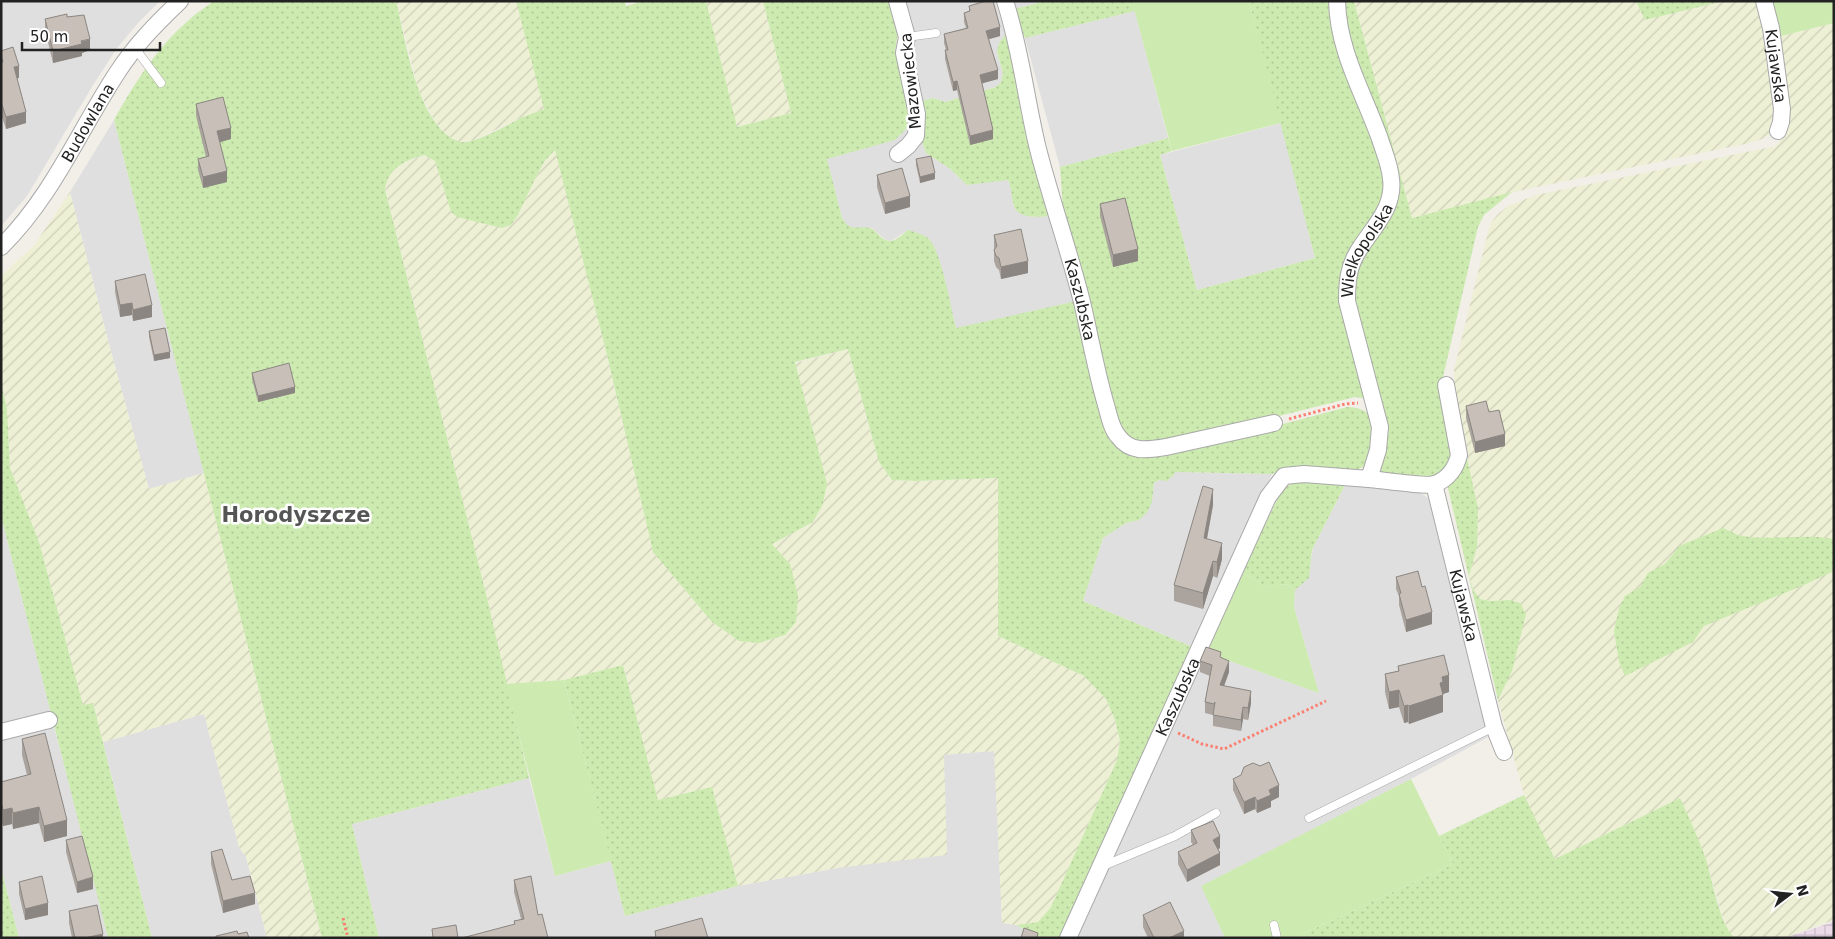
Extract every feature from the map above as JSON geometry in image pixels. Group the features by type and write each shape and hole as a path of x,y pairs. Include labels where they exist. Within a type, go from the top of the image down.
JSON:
{"street":[{"name":"Budowlana","path":"1,247 34,210 57,176 118,72 135,48 180,1"},
{"name":"Mazowiecka","path":"898,1 907,37 904,53 917,114 916,136 898,154"},
{"name":"Kaszubska","path":"1005,1 1019,51 1042,165 1080,293 1106,405 1116,435 1133,449 1148,450 1274,423"},
{"name":"Wielkopolska","path":"1337,1 1346,53 1353,75 1371,115 1392,180 1388,206 1357,254 1346,284 1347,301 1380,427 1378,450 1369,479"},
{"name":"Kujawska","path":"1764,1 1771,28 1782,110 1778,131"},
{"path":"1369,479 1434,484 1449,475 1456,466 1459,455 1446,385"},
{"name":"Kaszubska","path":"1068,938 1268,497 1284,476 1304,474 1369,479"},
{"name":"Kujawska","path":"1434,484 1494,726 1504,752"},
{"path":"1,732 49,720"}],"lane":[{"path":"907,37 936,33"},
{"path":"135,48 161,83"},
{"path":"1310,818 1494,726"},
{"path":"1101,866 1175,836 1216,813"},
{"path":"1274,925 1277,938"}],"path":[{"path":"1274,423 1344,404 1374,401"},
{"path":"1163,726 1202,744 1224,749 1326,701"},
{"path":"343,918 348,938"}],"shaded area":[{"path":"1,1 160,1 117,48 27,196 1,226"},
{"path":"904,1 995,1 1006,34 997,53 1003,73 1001,82 996,87 945,102 933,98 922,101 911,58"},
{"path":"1008,1 1046,1 1010,10"},
{"path":"1135,11 1168,138 1060,167 1025,38"},
{"path":"114,120 204,473 149,489 111,352 70,192"},
{"path":"1281,123 1315,258 1197,290 1160,155"},
{"path":"909,126 922,142 926,153 949,168 958,177 1008,180 1012,190 1013,205 1032,217 1051,216 1077,301 956,329 937,255 908,230 891,241 886,240 872,228 852,228 846,225 842,218 826,158 895,140"},
{"path":"1174,472 1272,474 1195,648 1083,601 1103,538 1126,523 1139,520 1153,491 1154,483"},
{"path":"1345,485 1418,491 1429,499 1488,737 1411,779 1202,886 1225,938 1073,938 1202,651 1319,693 1294,607 1295,590 1308,576 1313,548"},
{"path":"1,516 51,713 1,725"},
{"path":"204,714 239,847 246,857 267,938 152,938 103,742"},
{"path":"54,727 108,938 19,938 1,868 1,739"},
{"path":"995,751 1002,923 1016,925 1041,938 379,938 352,824 529,778 555,876 611,861 625,916 738,886 837,868 944,754"},
{"path":"1834,920 1834,938 1784,938 1830,923"}],"green space":[{"path":"214,1 396,1 414,77 430,114 440,128 453,139 467,142 483,137 544,109 516,1 625,1 626,6 644,1 706,1 737,127 791,113 763,1 890,1 898,32 895,52 909,113 909,126 895,140 827,159 842,218 845,223 854,228 870,228 888,241 900,237 908,230 922,234 929,239 934,246 942,268 956,328 1077,301 1130,455 1257,431 1347,407 1363,410 1368,414 1372,424 1371,453 1369,461 1362,468 1352,471 1280,471 1272,474 1175,472 1167,481 1159,480 1154,483 1152,502 1148,511 1139,520 1126,523 1103,538 1083,601 1195,648 1065,938 1041,938 1016,925 1038,922 1051,907 1117,760 1120,741 1115,720 1106,699 1084,676 998,636 998,478 892,480 879,462 848,349 795,362 827,483 823,504 813,522 772,544 790,564 798,595 796,622 785,635 759,643 739,641 712,622 653,552 608,359 555,150 544,162 518,215 511,225 502,228 457,217 451,212 435,161 424,155 404,163 394,170 387,181 385,189 486,594 529,778 352,824 379,938 322,938 114,120 156,54 192,17"},
{"path":"396,1 516,1 545,109 525,116 474,140 459,142 447,135 435,122 418,89"},
{"path":"706,1 763,1 791,113 736,127"},
{"path":"1046,1 1132,1 1135,11 1025,38 1010,10"},
{"path":"1132,1 1249,1 1281,123 1172,151"},
{"path":"1249,1 1333,1 1376,140 1386,197 1345,271 1369,399 1355,397 1159,446 1135,444 1119,431 1063,209 1060,167 1168,138 1172,151 1160,155 1197,290 1315,258"},
{"path":"1341,1 1354,1 1412,218 1512,192 1484,215 1478,227 1443,377 1443,390 1453,438 1450,467 1429,479 1378,476 1385,451 1353,303 1357,270 1367,247 1394,204"},
{"path":"1354,1 1636,1 1645,20 1724,1 1761,1 1779,110 1771,133 1762,139 1750,143 1527,189 1412,218"},
{"path":"1636,1 1724,1 1645,20"},
{"path":"1771,1 1834,1 1834,23 1781,36"},
{"path":"1834,23 1834,920 1784,938 1735,938 1730,934 1722,915 1704,853 1680,798 1555,859 1524,795 1498,700 1512,671 1509,600 1491,601 1480,599 1473,589 1469,576 1477,547 1478,508 1454,400 1454,369 1490,224 1497,215 1508,206 1536,195 1776,146 1785,134 1789,116 1781,36"},
{"path":"1006,34 1051,216 1028,216 1018,212 1013,203 1008,180 967,185 949,168 926,153 922,142 924,128 922,101 933,98 945,102 996,87 1001,82 1003,73 997,52 999,43"},
{"path":"555,149 608,359 653,552 712,622 739,641 759,643 785,635 790,564 772,544 813,522 823,504 827,483 795,363 848,349 879,462 892,480 998,478 998,636 1084,676 1106,699 1115,720 1120,741 1117,760 1051,907 1038,922 1016,925 1002,923 994,751 944,755 947,855 837,868 738,886 712,787 658,801 623,665 564,680 506,684 486,594 385,188 386,178 397,166 424,155 435,161 451,212 502,228 511,225 518,215 544,162"},
{"path":"70,192 111,352 149,489 204,473 322,938 267,938 246,857 239,847 204,714 103,742 93,703 83,705 39,542 10,468 7,409 1,382 1,276 35,244"},
{"path":"1,382 7,409 10,468 39,542 83,705 93,703 152,938 108,938 1,516"},
{"path":"1465,449 1478,508 1477,547 1469,576 1473,589 1480,599 1491,601 1509,600 1520,603 1526,614 1512,671 1498,700 1447,484"},
{"path":"1303,480 1345,485 1312,550 1309,578 1295,590 1286,584 1265,587 1242,572 1278,498 1286,487 1294,482"},
{"path":"1723,528 1738,535 1749,537 1822,537 1834,539 1834,571 1704,626 1693,642 1625,676 1619,662 1614,631 1619,608 1625,596 1640,587 1648,573 1665,564 1679,546"},
{"path":"1242,572 1265,587 1286,584 1295,590 1294,607 1319,693 1202,651"},
{"path":"623,665 658,800 712,787 738,886 625,916 564,680"},
{"path":"564,680 611,861 555,876 506,684"},
{"path":"1411,779 1453,864 1294,938 1225,938 1201,886"},
{"path":"1524,795 1555,859 1680,798 1703,851 1724,922 1735,938 1294,938 1453,864 1439,836"},
{"path":"1,868 19,938 1,938"}],"building":[{"path":"993,1 1000,27 986,31 998,70 980,75 993,130 970,136 957,81 953,82 945,50 948,50 944,34 968,28 964,13 970,11 969,6"},
{"path":"67,14 67,17 84,15 90,39 81,41 82,44 53,51 45,19"},
{"path":"13,47 19,66 14,67 26,112 6,117 1,102 1,62 3,62 1,51"},
{"path":"223,97 231,128 217,131 227,171 203,177 198,159 209,156 196,104"},
{"path":"931,156 935,173 920,177 916,159"},
{"path":"902,168 910,196 885,203 877,175"},
{"path":"1125,198 1138,249 1113,255 1100,204"},
{"path":"1021,229 1028,261 1001,267 999,258 994,250 997,246 994,235"},
{"path":"145,274 152,305 133,310 132,303 120,305 115,281"},
{"path":"165,328 170,352 154,355 149,331"},
{"path":"289,363 295,387 258,396 252,373"},
{"path":"1486,401 1489,412 1499,410 1505,434 1475,442 1466,406"},
{"path":"1203,486 1213,489 1204,538 1222,543 1217,562 1213,561 1203,593 1174,585"},
{"path":"1418,571 1422,587 1425,586 1432,612 1406,620 1396,577"},
{"path":"1206,647 1221,652 1220,657 1229,661 1220,685 1251,691 1248,708 1243,707 1241,720 1213,715 1215,702 1214,704 1205,702 1212,665 1200,661"},
{"path":"1444,655 1449,675 1442,677 1443,682 1440,683 1443,695 1404,706 1399,690 1389,692 1385,674 1399,671 1398,666"},
{"path":"45,733 67,820 44,826 39,807 13,813 12,808 3,810 1,782 31,774 22,739"},
{"path":"1269,762 1279,785 1269,790 1271,795 1257,801 1255,797 1244,802 1233,779 1241,775 1244,767 1253,763 1260,766"},
{"path":"1213,821 1220,836 1213,840 1220,853 1187,870 1178,852 1197,843 1191,830"},
{"path":"82,836 93,877 77,882 66,840"},
{"path":"222,849 232,880 250,876 255,893 223,901 211,852"},
{"path":"42,876 48,903 25,909 19,882"},
{"path":"531,876 538,915 542,914 548,938 462,938 515,924 514,921 524,919 514,880"},
{"path":"1170,902 1184,931 1169,938 1154,938 1143,915"},
{"path":"97,905 103,934 75,938 69,911"},
{"path":"702,918 708,938 656,938 655,931"},
{"path":"456,925 458,938 433,938 432,929"},
{"path":"1024,928 1038,933 1037,938 1021,938"},
{"path":"237,931 238,934 247,932 249,938 216,938 216,936"}],"district":[{"name":"Horodyszcze","path":"296,515"}]}
